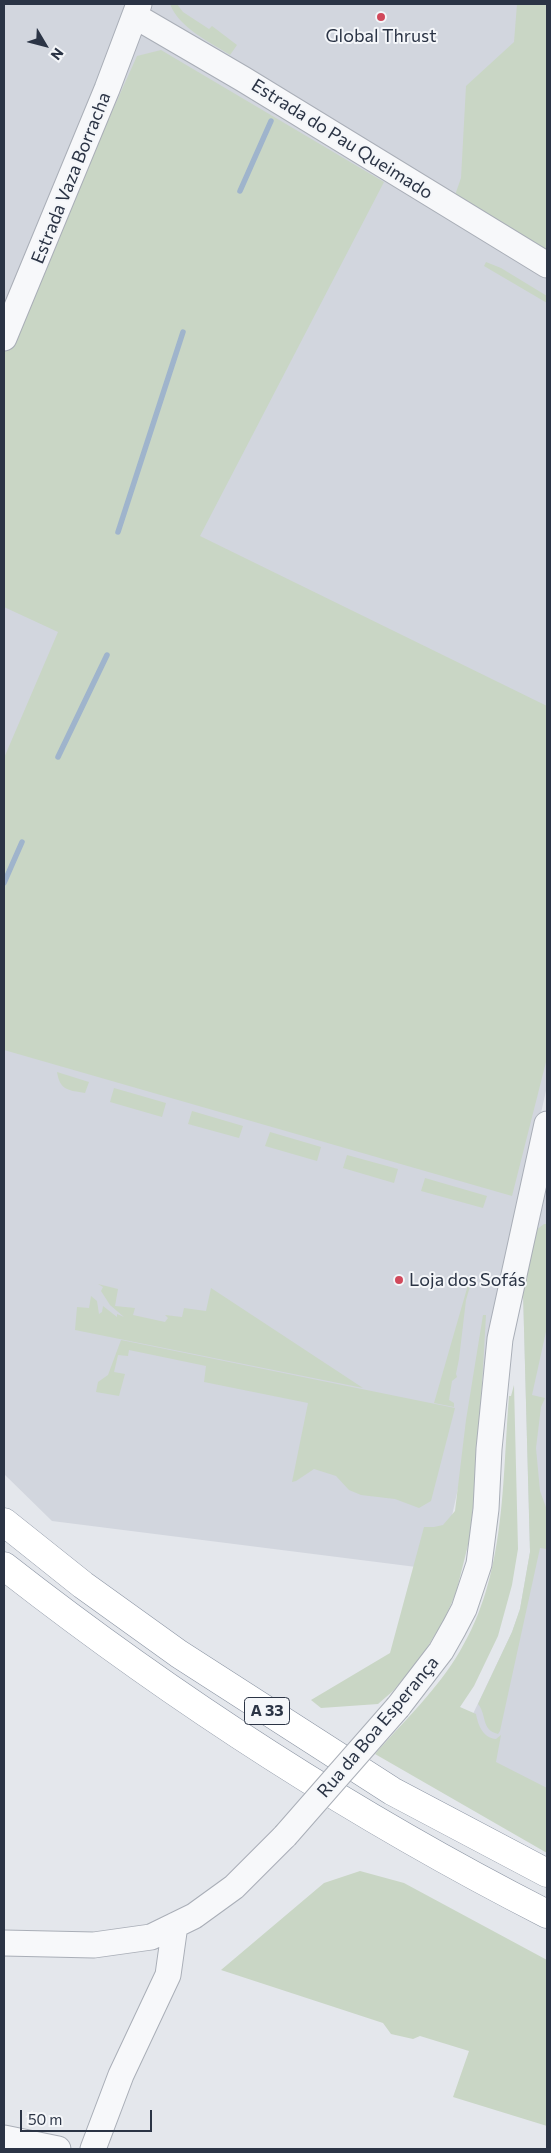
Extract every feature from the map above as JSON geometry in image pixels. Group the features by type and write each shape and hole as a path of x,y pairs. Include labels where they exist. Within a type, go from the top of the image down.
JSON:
{"highway":[{"name":"A 33","path":"4,1522 84,1585 179,1654 392,1791 547,1873"},
{"name":"A 33","path":"4,1566 148,1674 296,1772 432,1852 547,1914"}],"street":[{"name":"Estrada do Pau Queimado","path":"137,10 243,79 547,265"},
{"name":"Estrada Vaza Borracha","path":"7,323 107,90 137,10"},
{"name":"Rua da Boa Esperança","path":"4,1942 94,1945 151,1937 194,1916 234,1887 284,1836 398,1707 441,1651 464,1609 478,1564 486,1509 489,1449 500,1339 547,1124"},
{"path":"94,2149 121,2075 168,1975 175,1925"},
{"path":"4,2138 58,2149"}],"shaded area":[{"path":"4,4 547,4 547,1086 440,1570 52,1521 4,1474"},
{"path":"547,1165 547,1822 462,1737 512,1632 520,1609 530,1552 523,1291"}],"green space":[{"path":"170,4 177,4 183,12 209,29 212,26 237,45 230,55 188,27 174,13"},
{"path":"517,4 547,4 547,252 454,198 461,178 466,86 514,42"},
{"path":"161,50 384,182 200,536 547,706 547,1058 512,1196 4,1050 4,758 58,632 4,607 4,352 137,56"},
{"path":"486,262 501,268 547,296 547,303 484,266"},
{"path":"57,1072 89,1082 85,1093 70,1090 63,1086 60,1083"},
{"path":"114,1088 166,1103 162,1117 110,1102"},
{"path":"192,1111 243,1126 239,1138 188,1124"},
{"path":"270,1132 321,1147 317,1161 265,1146"},
{"path":"347,1155 398,1169 394,1183 343,1168"},
{"path":"425,1178 487,1196 483,1208 421,1191"},
{"path":"547,1224 547,1327 532,1395 545,1398 541,1407 536,1448 540,1491 547,1510 547,1549 540,1548 498,1734 487,1726 478,1704 512,1632 520,1609 530,1552 523,1291 536,1230"},
{"path":"470,1278 457,1377 452,1381 449,1400 454,1403 454,1407 434,1403"},
{"path":"98,1284 118,1289 115,1306 135,1308 133,1315 165,1322 168,1318 165,1315 182,1317 184,1308 206,1311 211,1288 363,1388 75,1330 77,1307 89,1308 91,1296 97,1301 99,1314 102,1312 103,1306 117,1317 117,1314 124,1317 110,1305 101,1291 103,1287"},
{"path":"483,1315 486,1315 477,1474 469,1541 456,1593 444,1620 420,1659 393,1691 378,1704 321,1708 311,1700 390,1653 424,1527 443,1525 455,1511 466,1420"},
{"path":"121,1340 455,1408 431,1501 419,1508 395,1499 361,1495 349,1490 336,1476 314,1469 292,1482 308,1403 204,1382 206,1366 129,1350 128,1356 118,1355 114,1372 125,1374 119,1396 96,1392 98,1382 108,1375"},
{"path":"514,1385 518,1549 512,1585 498,1636 474,1686 460,1707 476,1714 484,1734 496,1739 501,1735 496,1762 547,1788 547,1853 375,1754 442,1678 460,1651 475,1622 494,1560 503,1494 509,1396 511,1396"},
{"path":"360,1871 404,1883 547,1960 547,2126 453,2097 469,2051 420,2036 413,2039 391,2034 383,2023 221,1970 324,1883"}],"waterway":[{"path":"240,191 271,121"},
{"path":"118,532 183,332"},
{"path":"58,757 107,655"},
{"path":"4,883 22,842"}],"place":[{"name":"Global Thrust","path":"381,17"},
{"name":"Loja dos Sofás","path":"399,1280"}]}
